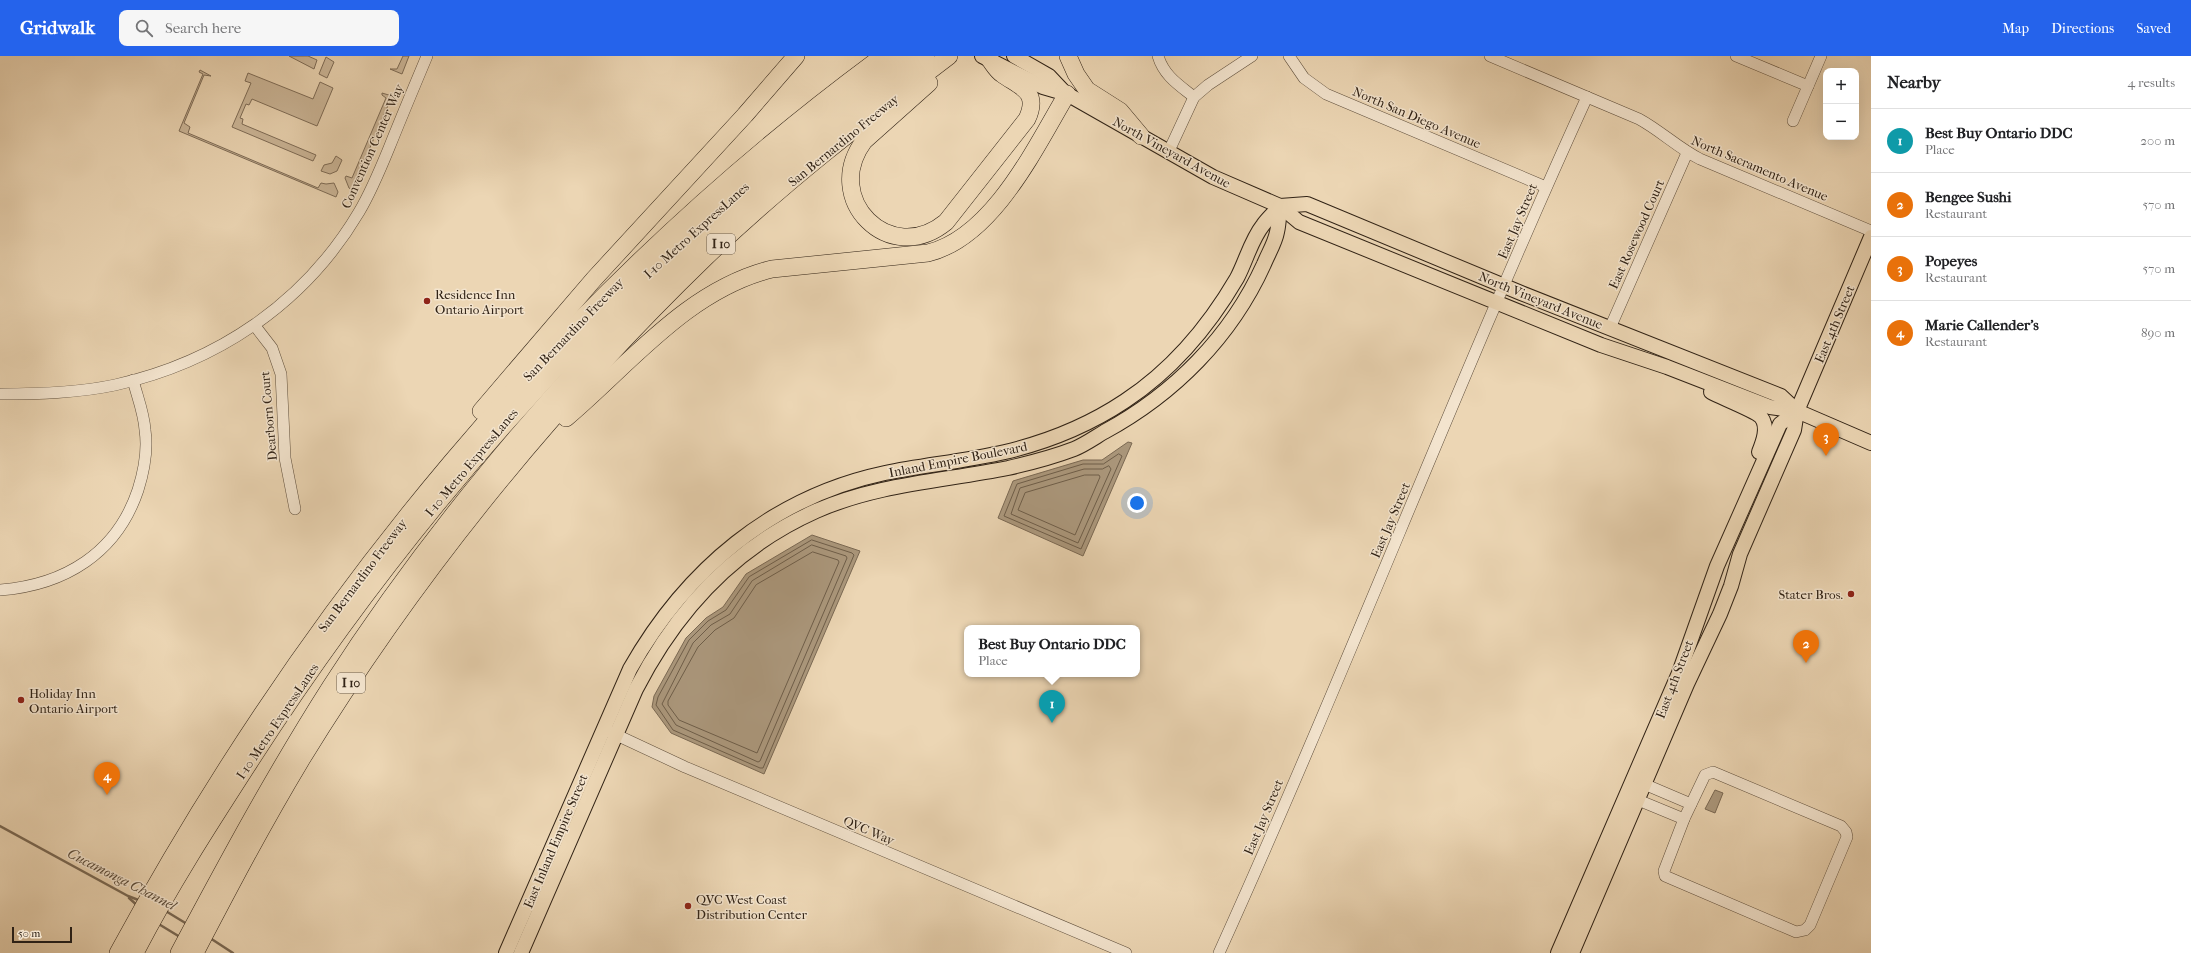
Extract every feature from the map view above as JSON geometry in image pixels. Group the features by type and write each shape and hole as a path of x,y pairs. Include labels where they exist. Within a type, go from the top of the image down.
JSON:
{"highway":[{"name":"San Bernardino Freeway","path":"118,953 137,923 206,803 308,648 388,537 457,453 582,318 681,222 769,145 883,56"},
{"name":"I-10 Metro ExpressLanes","path":"154,893 214,817 279,716 346,620 418,525 502,424 600,320 690,232 814,127 904,56"},
{"name":"I-10 Metro ExpressLanes","path":"204,921 262,801 332,684 412,571 502,455 600,346 688,256 812,147 926,56"},
{"name":"San Bernardino Freeway","path":"185,952 343,694 427,574 518,458 608,357 707,256 849,132 949,56"},
{"path":"956,56 907,104 864,141 856,155 850,179 854,200 863,216 878,230 898,236 908,237 927,234 941,227 951,217 1025,123 1032,106 1028,92 1000,74 986,58"},
{"path":"1068,56 1076,74 1087,90 1120,111 1141,136"},
{"path":"457,453 480,412 526,357 745,115 794,57"},
{"path":"518,458 668,326 706,297 721,288 747,276 772,269 928,253 945,248 967,235 982,222 1007,190 1066,94"},
{"path":"107,953 137,923"},
{"path":"135,953 137,923"}],"main road":[{"name":"North Vineyard Avenue","path":"1014,56 1049,76 1066,94"},
{"name":"North Vineyard Avenue","path":"986,58 1043,88 1066,94 1168,153 1213,177 1280,206 1299,222 1601,345 1697,378 1770,407 1797,411 1871,443"},
{"name":"North Vineyard Avenue","path":"1280,206 1307,204 1505,286 1781,396 1797,411"},
{"name":"Inland Empire Boulevard","path":"603,729 630,669 648,637 690,583 728,548 774,516 816,495 885,473 1005,452 1052,439 1093,420 1125,401 1154,379 1178,357 1206,324 1224,299 1241,270 1262,226 1280,206"},
{"name":"Inland Empire Boulevard","path":"616,735 653,655 691,604 726,569 769,536 815,511 862,494 929,480 1009,468 1075,448 1141,409 1179,380 1210,348 1240,309 1277,234 1280,206"},
{"name":"East 4th Street","path":"1572,953 1731,586 1740,554 1794,430 1797,411 1871,237"},
{"path":"1601,345 1619,343 1667,359 1675,360 1683,356"},
{"path":"1697,378 1706,390 1760,416 1765,425 1764,439 1723,536 1722,555"},
{"name":"East 4th Street","path":"1558,953 1679,673 1722,555 1780,424 1797,411"},
{"name":"East Inland Empire Street","path":"506,953 603,729"},
{"name":"East Inland Empire Street","path":"521,953 616,735"}],"street":[{"name":"Convention Center Way","path":"0,394 48,394 82,390 133,380 166,370 206,355 255,326 300,287 320,265 360,211 378,175 427,56"},
{"path":"1158,56 1164,71 1169,78 1194,98"},
{"path":"1168,153 1194,98 1208,85 1252,56"},
{"name":"North San Diego Avenue","path":"1289,56 1304,78 1326,94 1546,187"},
{"name":"North Sacramento Avenue","path":"1490,56 1639,119 1687,153 1871,231"},
{"path":"1736,56 1808,86"},
{"path":"1793,121 1821,56"},
{"name":"East Jay Street","path":"1219,953 1498,303 1546,187 1587,97"},
{"name":"East Rosewood Court","path":"1610,328 1687,153"},
{"name":"Dearborn Court","path":"255,326 272,348 281,374 285,458 295,509"},
{"path":"0,590 38,585 70,572 88,561 103,547 127,516 140,484 146,450 146,429 133,380"},
{"name":"QVC Way","path":"603,729 686,767 1126,953"},
{"path":"1714,772 1841,826 1846,832 1847,837 1810,925 1805,930 1796,932 1665,876 1664,871 1691,804 1705,775 1714,772"},
{"path":"1644,784 1691,804"},
{"path":"1638,800 1684,819"}],"shaded area":[{"path":"289,56 308,56 317,60 314,69"},
{"path":"403,56 409,56 402,74 390,69 397,69"},
{"path":"326,57 334,62 327,78 319,74"},
{"path":"200,70 211,76 204,75 184,123 190,127 188,133 318,188 321,183 334,183 338,192 336,197 179,131 203,74 199,72"},
{"path":"248,73 313,99 320,82 333,88 317,126 252,99 249,105 246,104 240,118 243,119 242,124 316,155 313,161 232,127 251,83 245,81"},
{"path":"382,93 392,96 352,190 349,188 345,178 346,176 352,178 386,98 382,95"},
{"path":"336,156 342,160 337,171 330,174 321,171 324,165 332,163"}],"water":[{"path":"1128,442 1132,443 1083,556 998,518 1013,481 1083,460 1102,460"},
{"path":"812,535 860,551 764,774 671,733 652,707 654,696 686,638 706,618 723,607 746,574"},
{"path":"1715,790 1723,793 1715,813 1705,809"}],"waterway":[{"name":"Cucamonga Channel","path":"0,826 128,896 141,901"},
{"name":"Cucamonga Channel","path":"129,898 139,907"},
{"name":"Cucamonga Channel","path":"164,910 187,924"},
{"path":"157,923 180,937"},
{"name":"Cucamonga Channel","path":"210,938 233,953"}],"place":[{"name":"Residence Inn Ontario Airport","path":"427,301"},
{"name":"Popeyes","path":"1826,456"},
{"name":"Stater Bros.","path":"1851,594"},
{"name":"Bengee Sushi","path":"1806,663"},
{"name":"Holiday Inn Ontario Airport","path":"21,700"},
{"name":"Best Buy Ontario DDC","path":"1052,723"},
{"name":"Marie Callender's","path":"107,795"},
{"name":"QVC West Coast Distribution Center","path":"688,906"}]}
